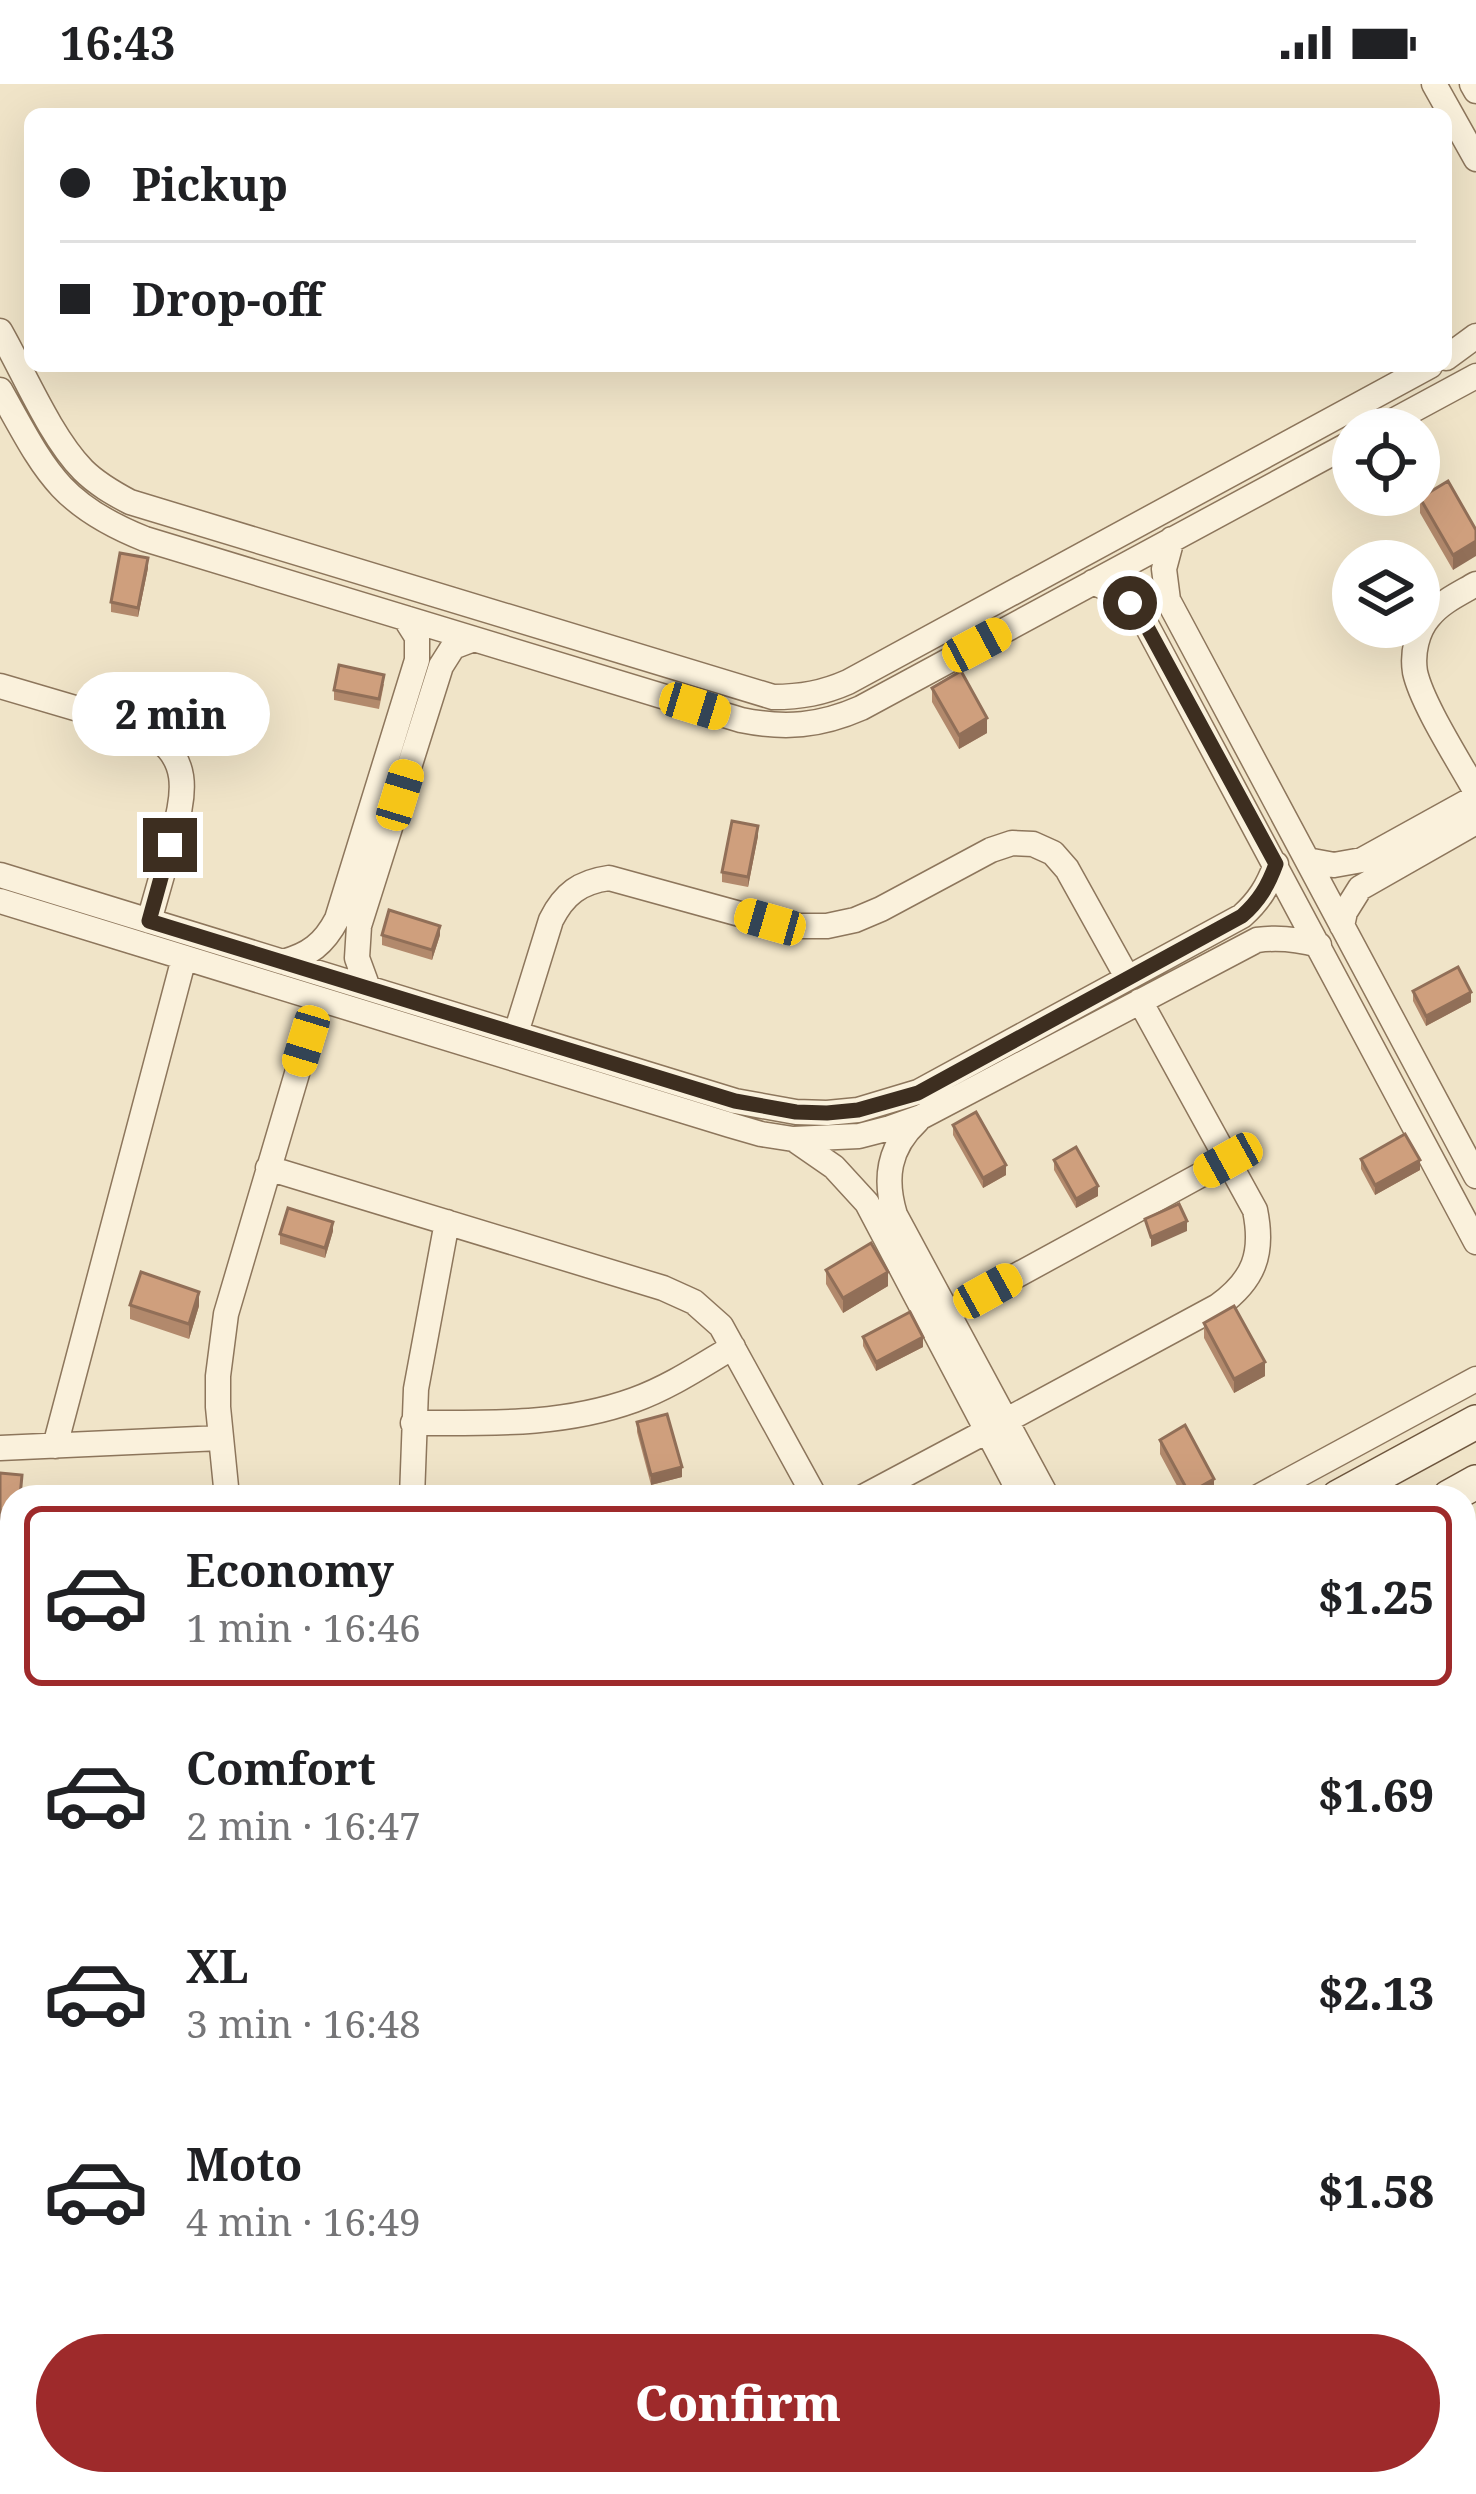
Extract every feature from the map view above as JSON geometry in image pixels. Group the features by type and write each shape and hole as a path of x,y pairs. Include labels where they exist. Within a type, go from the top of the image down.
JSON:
{"street":[{"path":"1452,116 1476,159"},
{"path":"0,331 68,452 96,481 130,502 772,697 812,695 848,682 1419,372"},
{"path":"1417,408 1476,376"},
{"path":"0,390 44,468 65,493 91,514 146,539 770,726 834,720 861,708 1332,453"},
{"path":"1172,539 1164,568 1168,600 1476,1175"},
{"path":"1093,582 1119,594 1140,614 1476,1242"},
{"path":"1307,860 1334,865 1362,860 1476,794 1414,670 1415,644 1426,620 1444,602 1476,584"},
{"path":"283,962 316,949 337,919 418,659 418,637 405,618"},
{"path":"368,988 357,958 359,926 441,666 453,647 474,639"},
{"path":"0,686 136,726 170,749 184,787 149,921"},
{"path":"1342,926 1360,888 1476,822"},
{"path":"516,1033 550,920 560,902 590,880 609,878 770,922 826,926 881,909 991,850 1012,843 1033,844 1053,853 1067,869 1127,977"},
{"path":"0,874 750,1104 796,1112 842,1112 918,1093 1242,916 1258,902 1276,864"},
{"path":"0,901 730,1125 794,1138 859,1136 921,1118 1257,940 1278,937 1319,945"},
{"path":"55,1446 184,958"},
{"path":"226,1485 218,1376 226,1314 319,999"},
{"path":"885,1485 1217,1306 1250,1275 1260,1232 1255,1210 1140,1001"},
{"path":"921,1118 894,1151 889,1194 948,1313 1018,1485"},
{"path":"794,1138 834,1167 867,1203 996,1426 1038,1485"},
{"path":"948,1313 1228,1160"},
{"path":"268,1168 679,1294 709,1312 721,1326 808,1485"},
{"path":"412,1485 421,1357 447,1222"},
{"path":"413,1423 511,1423 595,1412 674,1383 733,1347"},
{"path":"1280,1485 1476,1379"},
{"path":"1360,1485 1476,1422"},
{"path":"0,1448 220,1438"}],"building":[{"path":"1448,481 1476,530 1476,541 1453,555 1430,516 1440,516 1440,486"},
{"path":"120,553 148,558 138,608 111,602"},
{"path":"339,665 384,675 379,699 334,690"},
{"path":"961,671 987,718 959,735 932,688"},
{"path":"732,821 758,826 748,877 722,872"},
{"path":"389,910 440,926 432,950 382,935"},
{"path":"1458,967 1471,992 1426,1016 1413,991"},
{"path":"976,1112 1006,1165 983,1178 953,1125"},
{"path":"1405,1134 1420,1160 1375,1185 1361,1159"},
{"path":"1076,1147 1098,1186 1076,1199 1054,1160"},
{"path":"1179,1204 1187,1221 1151,1237 1145,1219"},
{"path":"288,1208 333,1222 325,1248 280,1234"},
{"path":"871,1243 888,1272 843,1298 826,1270"},
{"path":"141,1272 199,1292 189,1324 130,1305"},
{"path":"1234,1306 1265,1362 1234,1379 1204,1323"},
{"path":"910,1312 923,1337 876,1362 863,1337"},
{"path":"667,1414 682,1467 651,1475 637,1422"},
{"path":"1185,1425 1214,1479 1203,1485 1185,1485 1160,1440"},
{"path":"0,1473 22,1475 21,1485 0,1485"}],"route":[{"path":"170,845 149,921 735,1101 796,1112 858,1110 918,1093 1242,916 1269,884 1276,864 1130,603"}]}
